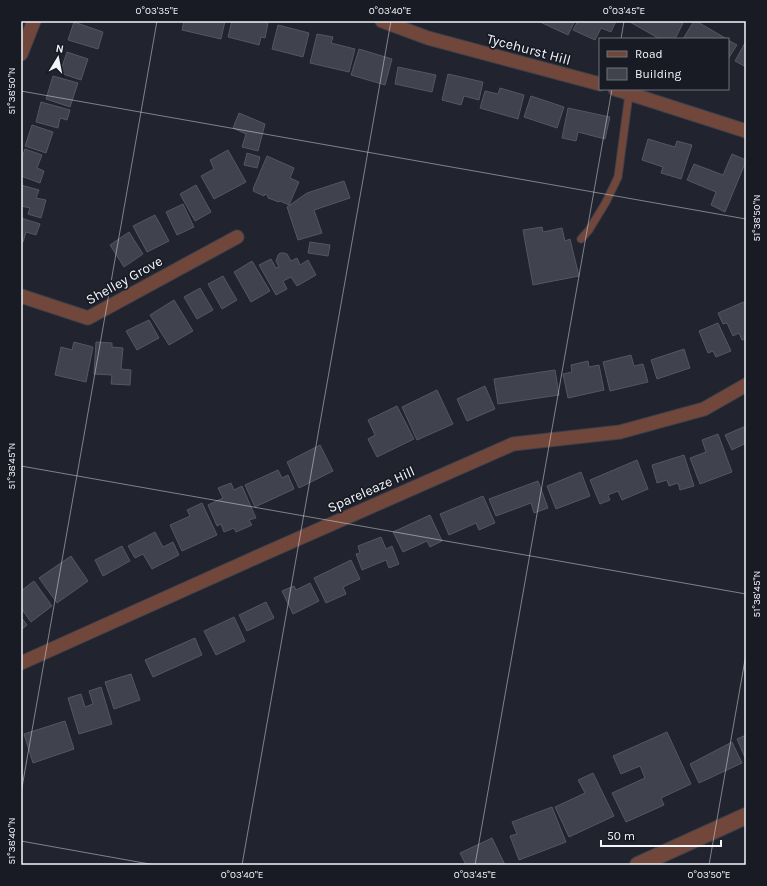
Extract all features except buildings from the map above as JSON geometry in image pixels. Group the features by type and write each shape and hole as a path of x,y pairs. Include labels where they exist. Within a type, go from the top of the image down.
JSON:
{"street":[{"path":"21,54 34,21"},
{"name":"Tycehurst Hill","path":"382,21 428,38 599,84"},
{"path":"618,90 746,131"},
{"name":"Shelley Grove","path":"21,296 88,318 238,237"},
{"name":"Spareleaze Hill","path":"21,663 513,444 620,432 704,409 746,385"},
{"path":"638,865 746,816"}],"lane":[{"path":"580,239 589,230 606,202 618,177 630,94"}]}
